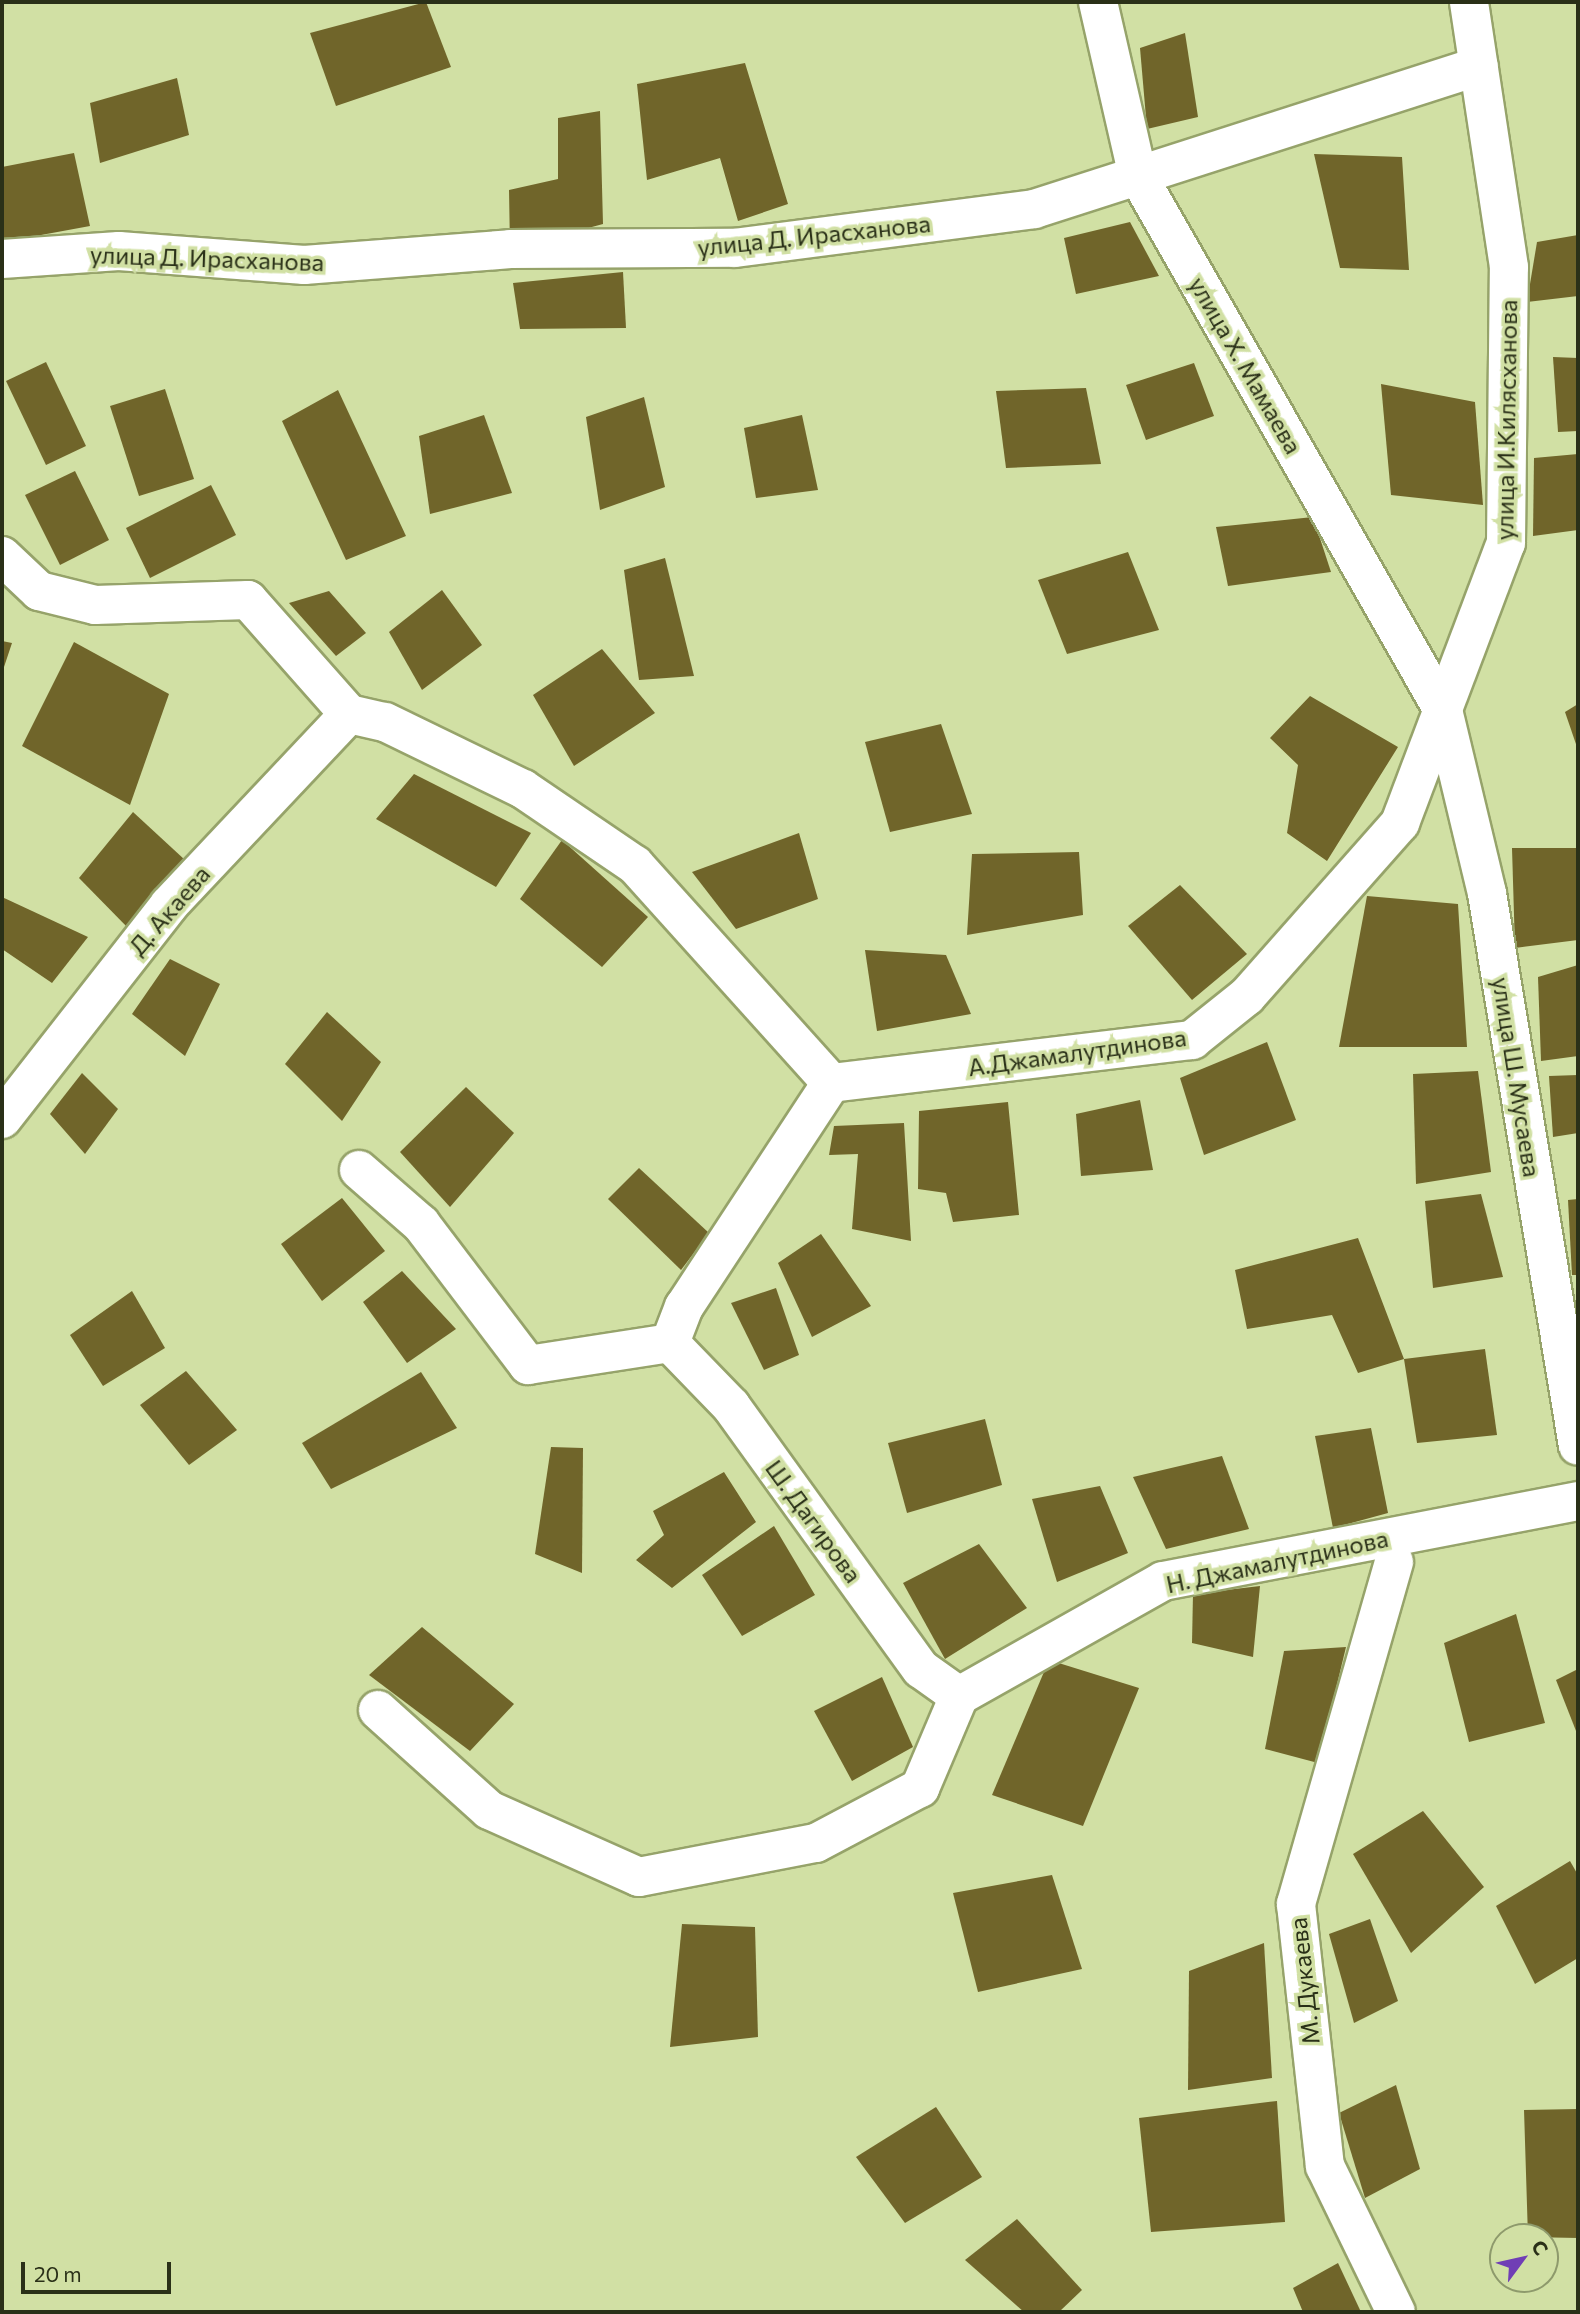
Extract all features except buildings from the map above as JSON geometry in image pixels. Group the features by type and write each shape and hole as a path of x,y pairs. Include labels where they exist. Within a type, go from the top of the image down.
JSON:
{"street":[{"name":"улица Х. Мамаева","path":"1098,2 1138,176 1443,710"},
{"name":"улица И.Килясханова","path":"1400,823 1506,543 1509,267 1469,2"},
{"name":"улица Д. Ирасханова","path":"2,259 119,251 304,265 510,249 735,248 1034,209 1479,66"},
{"path":"2,556 39,591 96,605 248,600 349,714 385,722 523,789 635,865 831,1083 684,1307 670,1343 528,1365 421,1224 359,1170"},
{"name":"улица Ш. Мусаева","path":"1443,710 1487,893 1578,1446"},
{"name":"Д. Акаева","path":"2,1119 169,905 349,714"},
{"name":"А.Джамалутдинова","path":"831,1083 1192,1040 1247,996 1400,823"},
{"name":"Ш. Дагирова","path":"670,1343 730,1406 921,1670 959,1696"},
{"name":"Н. Джамалутдинова","path":"959,1696 1163,1581 1578,1501"},
{"name":"М. Дукаева","path":"1394,1562 1296,1904 1325,2166 1396,2312"},
{"path":"377,1710 489,1810 639,1877 816,1843 920,1788 959,1696"}]}
